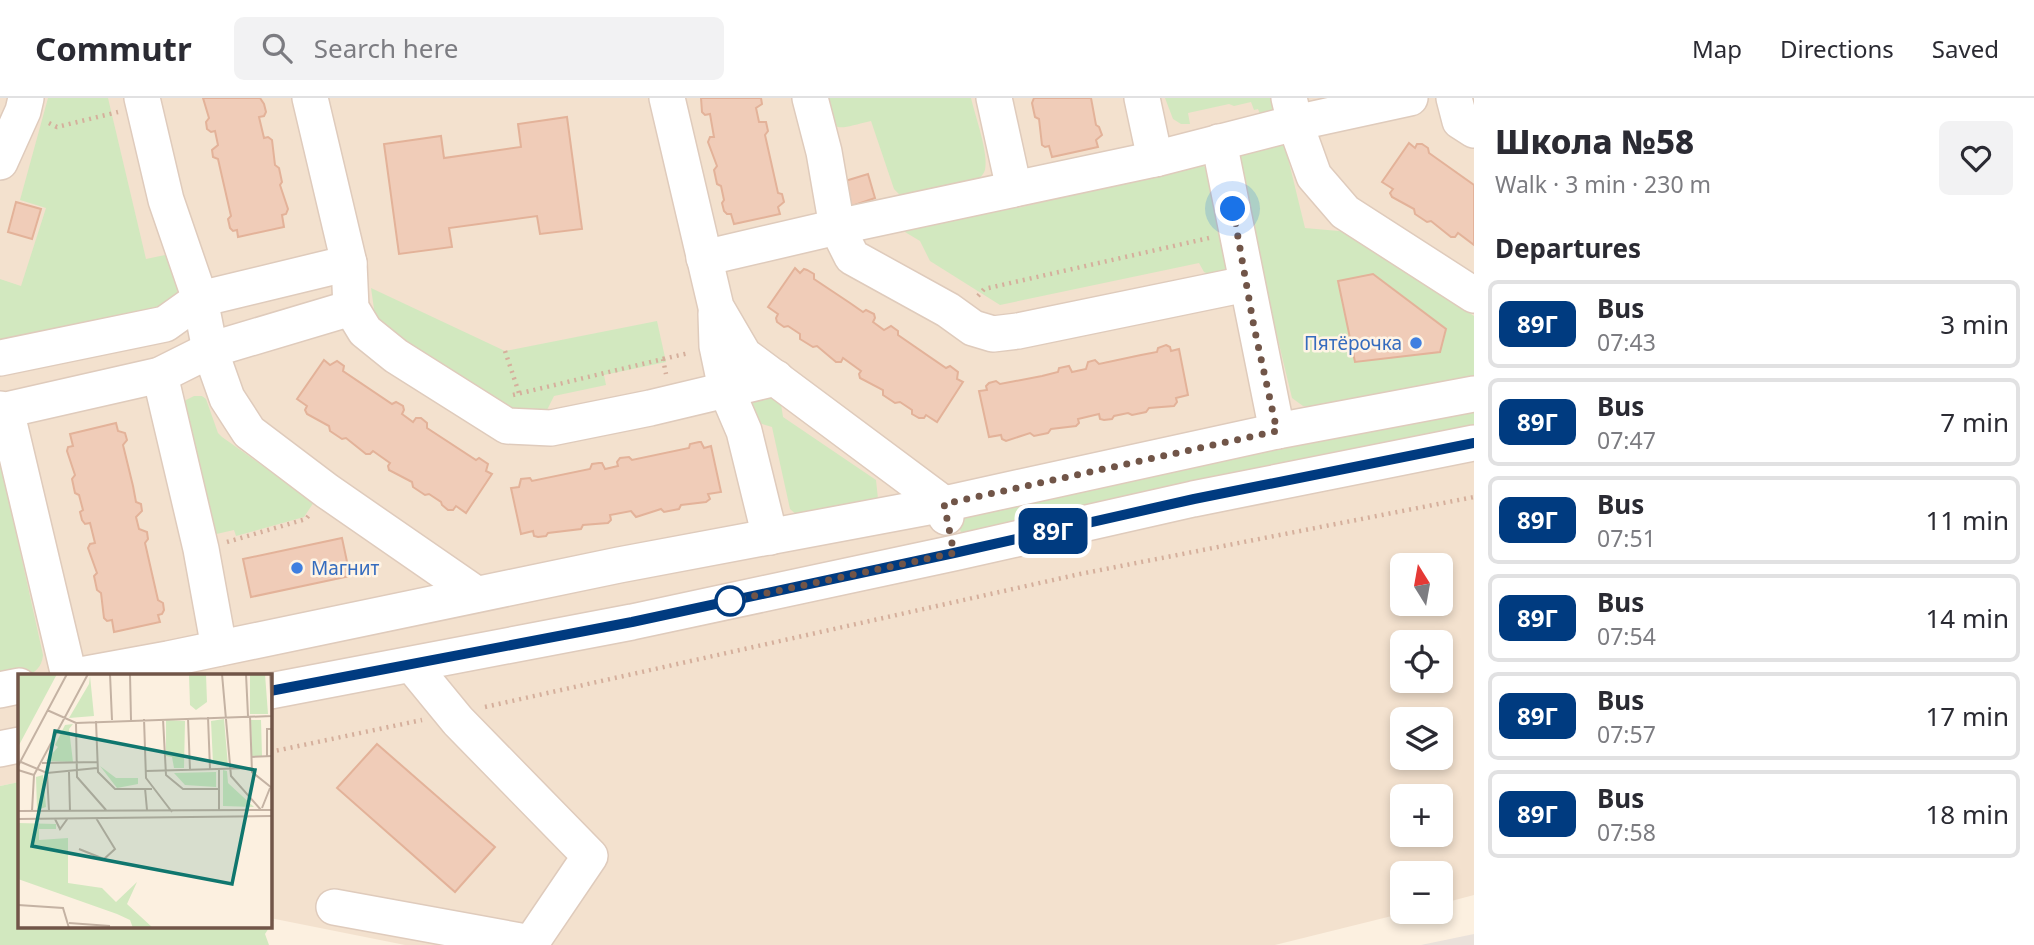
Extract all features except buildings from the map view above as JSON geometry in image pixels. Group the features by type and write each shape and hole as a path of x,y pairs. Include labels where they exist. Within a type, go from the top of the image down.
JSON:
{"street":[{"path":"0,162 23,111 26,98"},
{"path":"142,98 166,200 200,299 210,349 226,398 249,432 327,491 476,594"},
{"path":"310,98 349,263 351,308 365,331 386,348 508,426 551,428 776,378"},
{"path":"667,98 716,307 717,346 726,389 744,431 770,537"},
{"path":"810,98 824,152 837,227 852,257 973,328 993,334 1246,284"},
{"path":"994,98 1014,189"},
{"path":"1142,98 1155,159"},
{"path":"704,258 1155,159 1219,142 1292,111 1410,98"},
{"path":"1454,98 1460,121 1474,130"},
{"path":"1292,111 1314,176 1345,212 1474,295"},
{"path":"1219,142 1277,431"},
{"path":"0,358 165,324 200,299 349,263"},
{"path":"716,307 744,355 944,504 954,553"},
{"path":"69,674 3,409 160,375 210,349 351,308"},
{"path":"160,375 201,549 219,648"},
{"path":"85,674 476,594 944,504 1277,431 1474,394"},
{"path":"271,691 632,622 1194,499 1474,443"},
{"path":"334,907 531,943 590,856 453,714 412,665"},
{"path":"0,690 18,686"},
{"path":"0,749 18,745"}],"path":[{"path":"57,127 92,119"},
{"path":"958,317 984,289 1237,232"},
{"path":"505,351 519,393 551,428"},
{"path":"479,408 519,393 663,359 671,402"},
{"path":"271,752 453,714 1080,574 1474,498"},
{"path":"201,549 306,519"}],"shaded area":[{"path":"0,98 1474,98 1474,895 1453,901 1453,861 1390,861 1390,916 1275,945 405,945 271,918 271,674 18,674 18,782 0,786"},
{"path":"1474,934 1474,945 1421,945"}],"green space":[{"path":"48,98 108,98 146,259 165,255 175,274 177,295 165,305 0,343 0,279 21,286 46,208 20,200"},
{"path":"820,98 971,98 983,144 986,163 984,172 974,183 903,198 894,189 871,121 837,127 829,119"},
{"path":"1165,98 1275,98 1275,112 1260,114 1258,109 1254,110 1251,102 1234,106 1229,104 1188,113 1190,124 1181,124 1173,119"},
{"path":"1282,142 1305,228 1350,232 1474,316 1474,378 1315,407 1303,406 1292,398 1237,169 1238,160 1244,150"},
{"path":"1191,166 1211,169 1231,271 1212,276 1204,272 1199,263 1000,305 930,261 920,241 905,232 905,228 1009,202 1018,208"},
{"path":"371,288 505,351 657,321 666,362 604,375 606,385 554,396 546,412 524,418 376,323"},
{"path":"772,394 781,404 783,417 876,480 878,499 799,517 790,509 772,427 756,422 749,407 752,401"},
{"path":"194,396 206,399 218,433 222,437 314,502 304,517 236,536 234,530 212,535 181,406"},
{"path":"1474,401 1474,437 962,535 959,527 964,512"},
{"path":"0,460 43,655 41,663 33,673 18,674 18,678 0,681"},
{"path":"18,782 18,928 269,928 265,934 269,945 0,945 0,786"}],"bus line":[{"name":"89Г","path":"271,691 632,622 1194,499 1474,443"}],"place":[{"name":"Пятёрочка","path":"1416,343"},
{"name":"Магнит","path":"297,568"}],"route":[{"path":"730,601 954,553 944,504 1277,431 1254,327 1233,209"}]}
